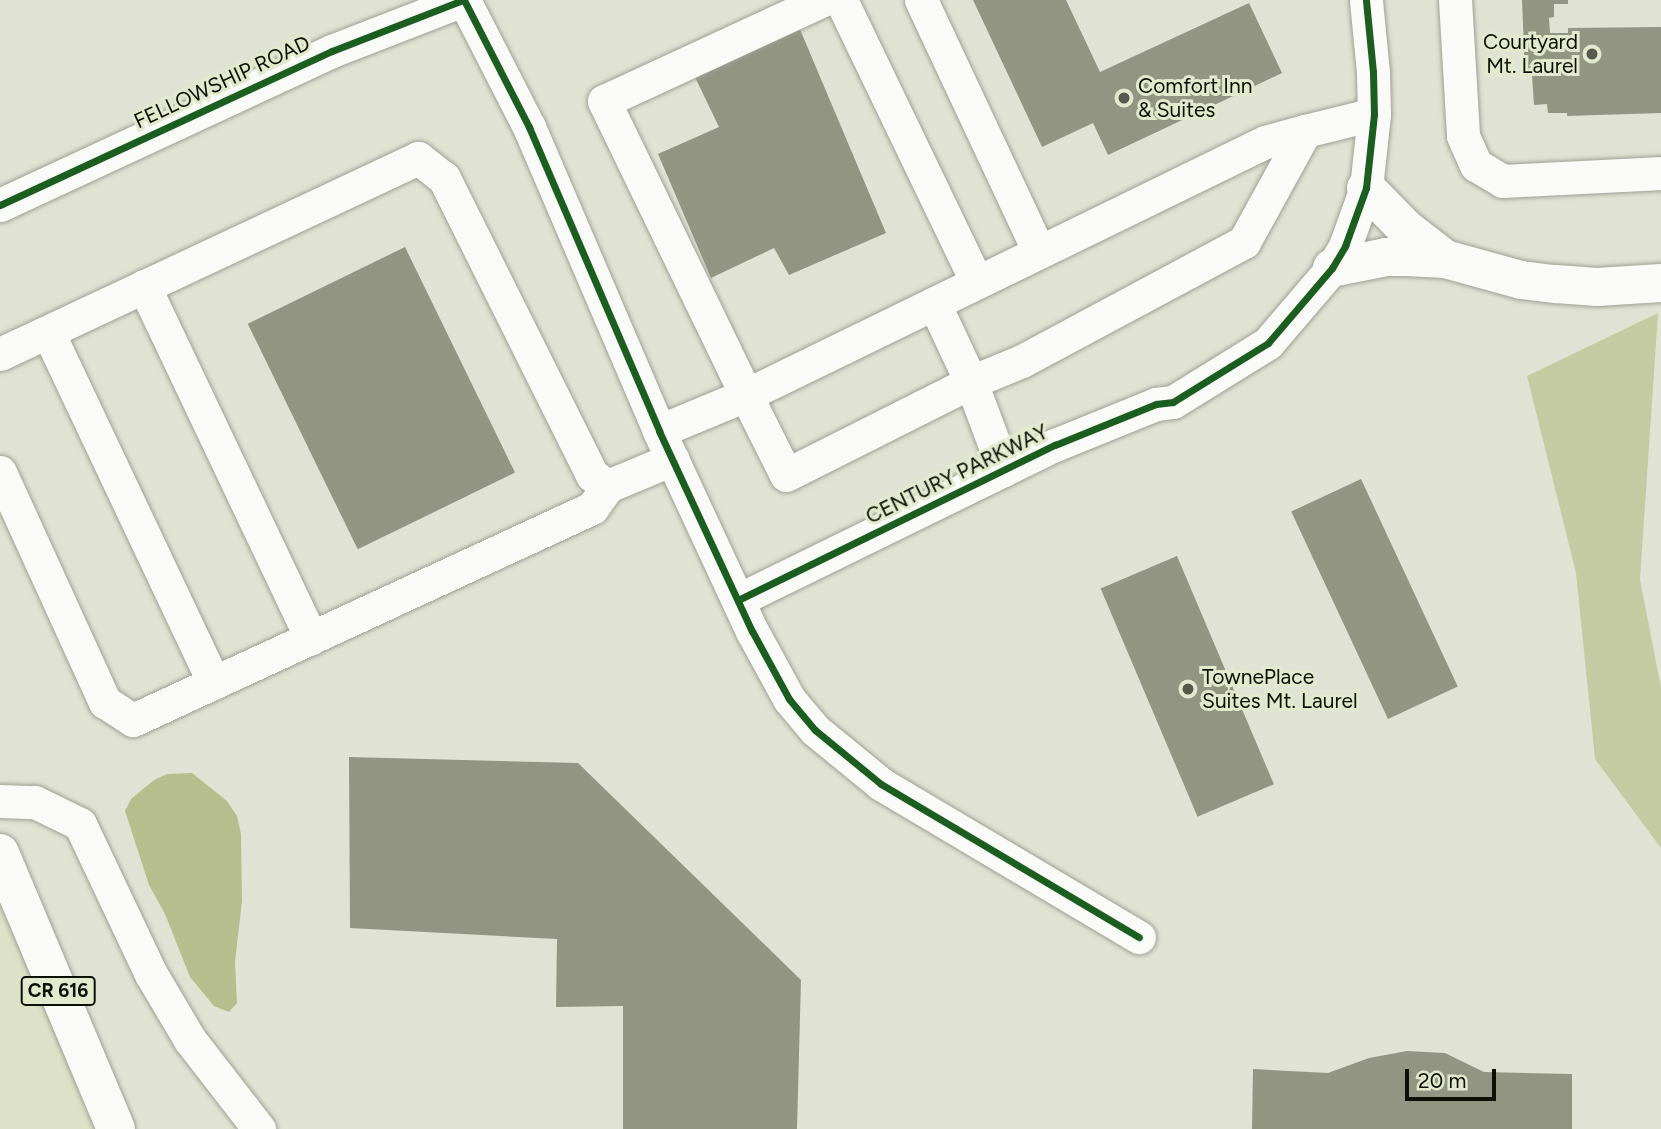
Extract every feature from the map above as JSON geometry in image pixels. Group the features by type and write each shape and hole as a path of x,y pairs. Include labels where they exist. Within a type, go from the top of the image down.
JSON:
{"main road":[{"path":"1366,188 1405,228 1446,260"},
{"path":"1332,268 1386,257 1446,260 1533,282 1597,287 1661,283"},
{"name":"CR 616","path":"0,853 116,1129"}],"street":[{"name":"FELLOWSHIP ROAD","path":"0,205 332,51 463,0"},
{"path":"463,0 528,127 666,445 738,600 789,699 815,730 846,759 919,809 1139,937"},
{"path":"823,0 604,101 786,475 971,383 1022,361 1244,242 1305,131"},
{"path":"841,0 977,282"},
{"path":"921,0 1039,252"},
{"name":"CENTURY PARKWAY","path":"738,600 1055,445 1156,404 1173,402 1195,386 1268,344 1332,268 1345,246 1366,188 1374,114 1366,0"},
{"path":"1455,0 1463,136 1476,165 1503,181 1661,173"},
{"path":"0,472 105,702 133,720 592,508 608,486 666,445 746,395 977,282 1265,142 1374,114"},
{"path":"0,354 418,158 444,178 592,475 608,486"},
{"path":"144,286 312,638"},
{"path":"934,303 971,383 1004,470"},
{"path":"48,331 214,683"},
{"path":"0,801 35,802 80,824 150,974 190,1040 259,1129"}],"shaded area":[{"path":"1658,313 1640,580 1661,687 1661,848 1595,759 1576,573 1527,376"},
{"path":"192,773 227,801 237,816 241,834 242,901 235,962 237,1003 229,1012 214,1006 190,977 165,914 149,885 125,811 131,799 154,780 167,774"},
{"path":"0,853 116,1129 0,1129"}],"building":[{"name":"Comfort Inn & Suites","path":"973,0 1066,0 1100,72 1249,3 1282,73 1108,155 1093,123 1042,147"},
{"name":"Courtyard Mt. Laurel","path":"1522,0 1568,0 1568,4 1554,4 1554,17 1549,18 1550,33 1568,33 1568,28 1661,27 1661,113 1567,116 1567,113 1548,113 1547,104 1534,105 1532,75 1525,75"},
{"path":"799,27 886,233 789,275 774,248 711,278 658,154 719,127 693,73"},
{"path":"405,247 515,473 358,549 248,324"},
{"name":"TownePlace Suites Mt. Laurel","path":"1361,479 1458,687 1388,719 1291,512"},
{"name":"TownePlace Suites Mt. Laurel","path":"1177,556 1274,784 1197,817 1101,588"},
{"path":"349,757 578,763 801,980 797,1129 623,1129 623,1006 556,1007 557,939 350,928"},
{"path":"1407,1051 1445,1053 1484,1072 1572,1074 1572,1129 1252,1129 1253,1069 1328,1073 1369,1058"}],"cycle path":[{"path":"0,205 332,51 463,0"},
{"path":"464,0 529,127 659,431 752,631 789,699 815,730 881,784 1139,937"},
{"path":"738,600 1055,445 1156,404 1173,402 1268,343 1332,268 1345,246 1366,188 1374,114 1366,0"}],"place":[{"name":"Courtyard Mt. Laurel","path":"1592,54"},
{"name":"Comfort Inn & Suites","path":"1124,98"},
{"name":"TownePlace Suites Mt. Laurel","path":"1188,689"}]}
